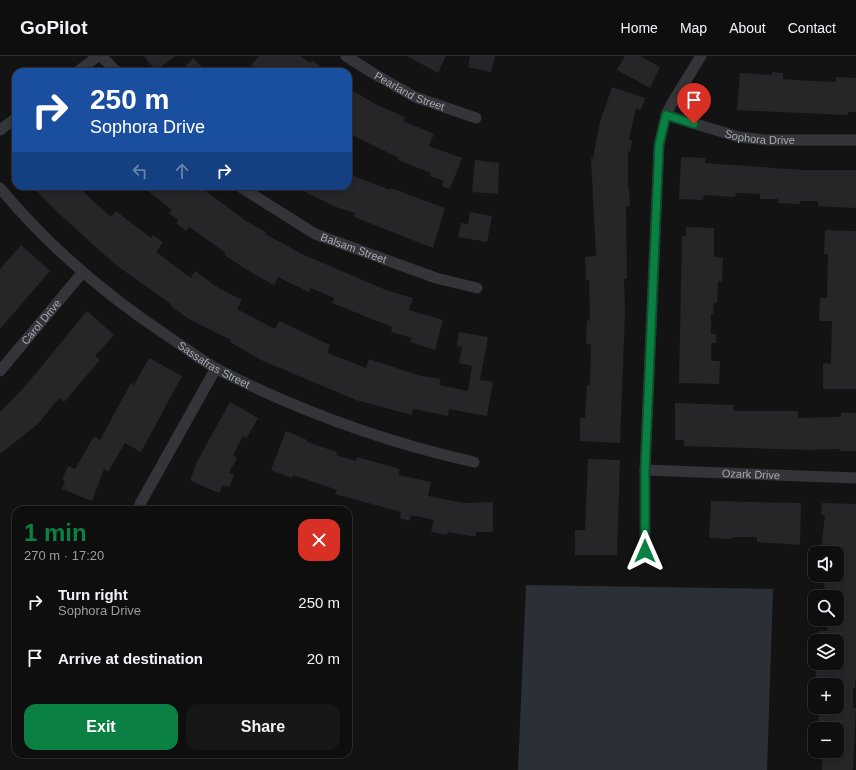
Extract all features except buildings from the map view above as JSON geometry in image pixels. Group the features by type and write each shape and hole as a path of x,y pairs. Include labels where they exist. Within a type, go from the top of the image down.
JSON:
{"street":[{"path":"82,68 98,56"},
{"path":"101,56 113,68"},
{"name":"Pearland Street","path":"346,56 415,97 476,118"},
{"path":"645,551 645,470 659,145 666,115 686,78 701,56"},
{"name":"Sophora Drive","path":"666,115 739,137 766,140 856,140"},
{"path":"0,130 12,121"},
{"name":"Sassafras Street","path":"0,188 14,206 82,273 136,315 216,368 314,414 432,452 474,462"},
{"name":"Balsam Street","path":"245,190 315,234 436,278 477,288"},
{"name":"Carol Drive","path":"0,371 82,273"},
{"path":"140,504 216,368"},
{"name":"Ozark Drive","path":"645,470 856,478"}],"shaded area":[{"path":"526,585 773,589 767,770 518,770"}],"route":[{"path":"645,551 645,470 655,205 659,145 666,115 694,124"}]}
